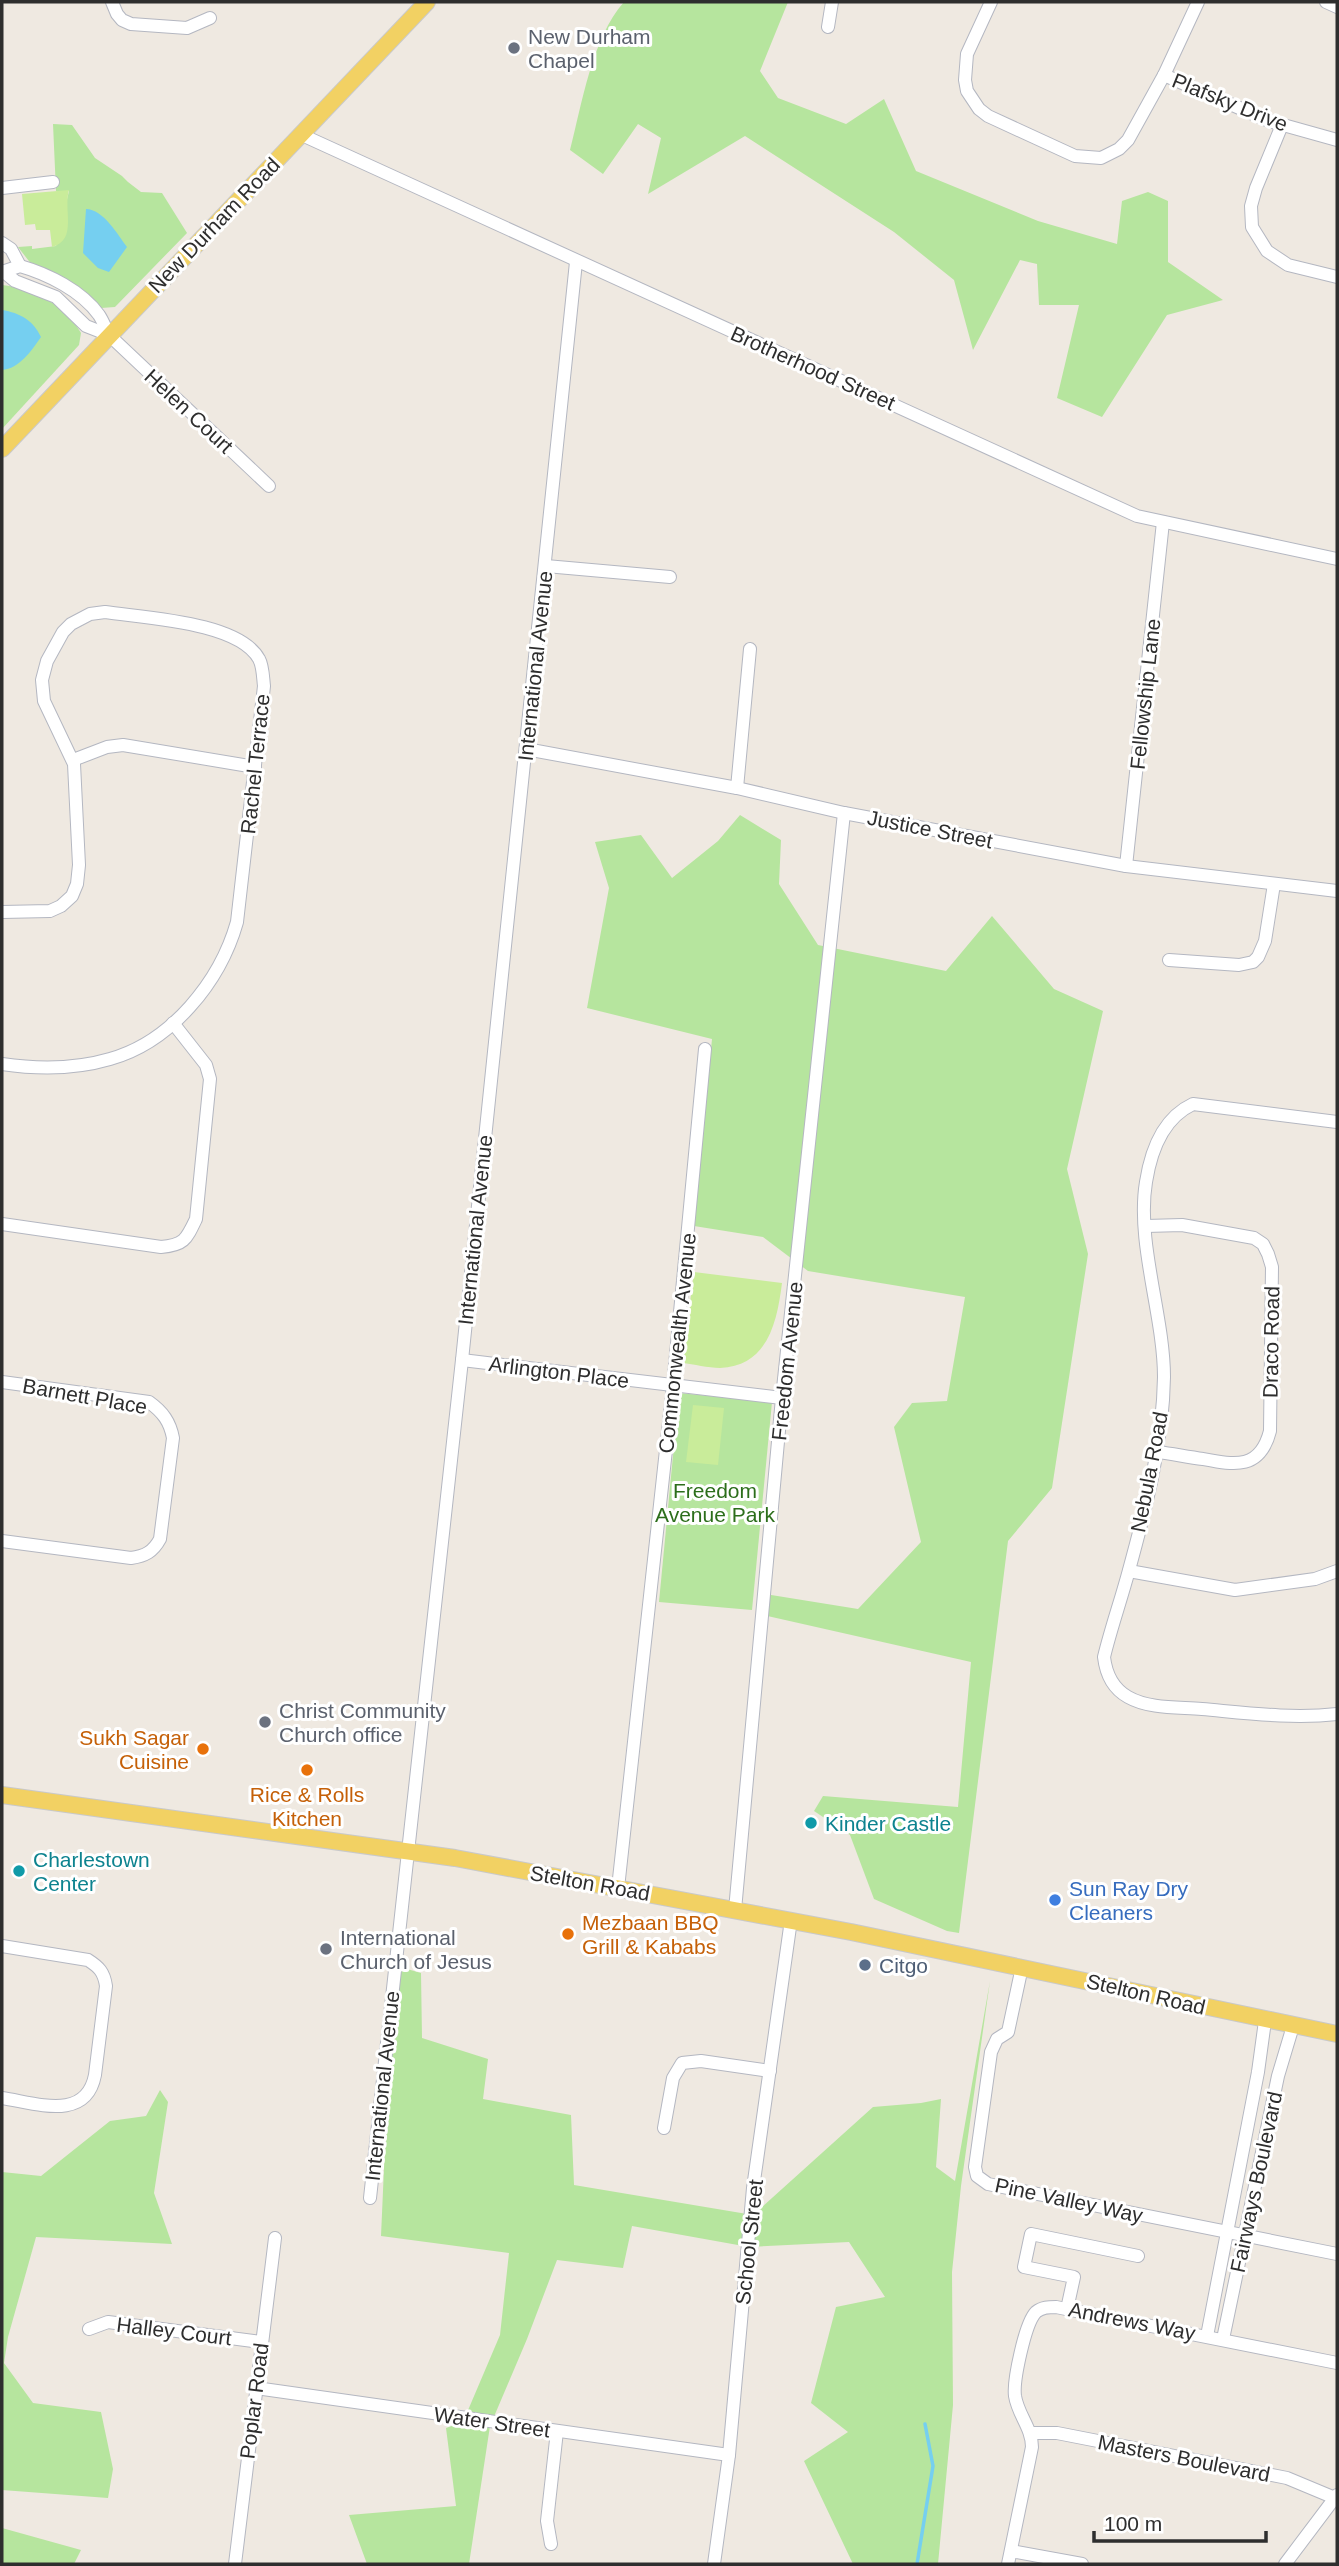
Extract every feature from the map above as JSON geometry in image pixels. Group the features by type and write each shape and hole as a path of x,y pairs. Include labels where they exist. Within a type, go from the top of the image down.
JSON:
{"main road":[{"name":"New Durham Road","path":"2,449 427,2"},
{"name":"Stelton Road","path":"2,1795 408,1850 791,1920 1022,1966 1337,2035"}],"street":[{"path":"113,2 117,14 131,24 187,28 210,18"},
{"path":"828,27 832,2"},
{"path":"991,2 967,54 965,80 972,100 988,116 1075,156 1101,159 1119,149 1136,128 1198,2"},
{"path":"1326,2 1337,6"},
{"name":"Plafsky Drive","path":"1164,75 1282,125 1337,139"},
{"path":"1282,125 1256,188 1251,206 1251,227 1266,251 1288,265 1337,277"},
{"name":"Brotherhood Street","path":"302,135 1137,516 1337,559"},
{"path":"2,188 53,182"},
{"path":"2,243 11,249 20,266"},
{"name":"International Avenue","path":"370,2198 546,566 576,262"},
{"path":"3,272 20,266 36,270 71,289 99,314 109,335"},
{"path":"3,272 15,281 56,297 86,326 109,335"},
{"name":"Helen Court","path":"109,335 269,486"},
{"name":"Fellowship Lane","path":"1126,866 1163,522"},
{"path":"546,566 670,577"},
{"name":"Rachel Terrace","path":"2,912 50,911 72,896 77,884 79,865 73,760 44,701 42,680 47,662 63,632 71,624 90,614 105,612 214,629 246,643 260,660 264,686 237,922 230,947 196,999 173,1023 140,1048 109,1060 44,1067 2,1064"},
{"path":"737,788 750,649"},
{"path":"73,760 107,747 123,745 255,768"},
{"name":"Justice Street","path":"526,750 737,788 844,813 1126,866 1337,891"},
{"name":"Freedom Avenue","path":"735,1910 782,1398 844,813"},
{"path":"1169,960 1239,965 1252,962 1258,957 1265,941 1274,884"},
{"path":"2,1224 161,1247 177,1246 187,1237 196,1219 210,1079 206,1065 173,1023"},
{"name":"Commonwealth Avenue","path":"618,1888 673,1386 705,1049"},
{"name":"Nebula Road","path":"1337,1122 1193,1104 1181,1109 1161,1133 1150,1162 1144,1192 1164,1374 1158,1452 1129,1571 1104,1657 1111,1681 1128,1697 1141,1703 1288,1716 1337,1714"},
{"name":"Draco Road","path":"1146,1226 1182,1225 1254,1238 1263,1244 1268,1254 1273,1283 1270,1431 1263,1450 1248,1461 1233,1465 1158,1452"},
{"name":"Arlington Place","path":"461,1360 782,1398"},
{"name":"Barnett Place","path":"2,1382 149,1402 170,1424 173,1438 160,1539 155,1548 144,1556 131,1558 2,1541"},
{"path":"1129,1571 1235,1590 1337,1572"},
{"name":"School Street","path":"714,2564 729,2455 753,2188 791,1920"},
{"path":"2,1946 88,1960 104,1974 106,1986 92,2088 87,2096 71,2105 61,2106 2,2098"},
{"name":"Pine Valley Way","path":"1022,1966 1008,2032 997,2039 991,2052 975,2167 977,2176 988,2184 997,2186 1337,2254"},
{"name":"Fairways Boulevard","path":"1207,2336 1258,2072 1265,2021"},
{"name":"Fairways Boulevard","path":"1223,2339 1278,2076 1293,2026"},
{"path":"664,2128 673,2078 682,2063 701,2061 770,2071"},
{"path":"1067,2309 1074,2277 1024,2267 1031,2234 1138,2256"},
{"name":"Poplar Road","path":"235,2564 275,2238"},
{"name":"Andrews Way","path":"1082,2564 1009,2558 1032,2447 1031,2433 1015,2396 1015,2383 1028,2324 1036,2312 1056,2307 1337,2363"},
{"name":"Halley Court","path":"89,2329 108,2322 261,2342"},
{"name":"Water Street","path":"256,2388 729,2455"},
{"path":"551,2544 547,2521 557,2431"},
{"name":"Masters Boulevard","path":"1031,2433 1057,2433 1287,2478 1336,2497"},
{"path":"1285,2564 1336,2497"}],"green space":[{"path":"624,2 788,2 760,71 778,98 846,124 884,99 916,171 1038,221 1117,244 1122,201 1148,192 1168,201 1168,262 1223,300 1167,315 1102,417 1057,398 1079,305 1039,305 1037,264 1020,260 973,350 954,280 894,232 745,136 648,194 661,138 638,124 603,174 570,150 596,53 613,17"},
{"path":"53,124 72,125 95,158 141,192 162,193 187,233 115,307 101,308 32,265 18,247 32,246 32,249 56,246 69,191 56,191"},
{"path":"69,190 65,238 52,247 50,230 36,230 35,224 25,225 22,194"},
{"path":"2,285 36,294 57,306 81,333 79,345 2,429"},
{"path":"740,815 781,840 779,884 818,945 946,971 992,916 1054,989 1103,1011 1067,1169 1088,1254 1052,1488 1008,1541 959,1933 947,1931 874,1899 850,1835 814,1811 823,1796 958,1807 971,1662 763,1615 765,1594 858,1609 921,1542 894,1427 912,1403 947,1401 965,1297 808,1271 763,1237 694,1226 712,1039 587,1008 609,888 595,842 641,835 672,878 718,841"},
{"path":"694,1272 782,1283 773,1327 759,1351 749,1359 720,1368 682,1363"},
{"name":"Freedom Avenue Park","path":"679,1393 772,1402 752,1610 659,1602"},
{"path":"693,1405 724,1408 718,1465 686,1462"},
{"path":"393,1965 421,1973 422,2038 488,2059 483,2099 571,2115 574,2185 753,2215 873,2107 941,2099 936,2167 955,2181 990,1981 961,2186 952,2272 953,2405 938,2564 853,2564 804,2461 848,2432 811,2403 836,2307 885,2297 849,2242 749,2247 632,2226 623,2268 557,2260 490,2426 469,2564 367,2564 349,2515 456,2506 446,2428 463,2422 500,2335 509,2253 381,2236"},
{"path":"160,2090 168,2102 154,2193 172,2244 36,2237 8,2337 4,2363 33,2403 101,2412 113,2469 108,2498 2,2490 2,2172 41,2176 110,2121 146,2116"},
{"path":"2,2528 81,2550 74,2564 2,2564"}],"water":[{"path":"86,209 104,218 127,247 109,272 98,268 83,253"},
{"path":"2,310 25,318 41,337 19,363 2,370"}],"waterway":[{"path":"917,2564 933,2466 925,2424"}],"place":[{"name":"New Durham Chapel","path":"514,48"},
{"name":"Christ Community Church office","path":"265,1722"},
{"name":"Sukh Sagar Cuisine","path":"203,1749"},
{"name":"Rice & Rolls Kitchen","path":"307,1770"},
{"name":"Kinder Castle","path":"811,1823"},
{"name":"Charlestown Center","path":"19,1871"},
{"name":"Sun Ray Dry Cleaners","path":"1055,1900"},
{"name":"Mezbaan BBQ Grill & Kababs","path":"568,1934"},
{"name":"International Church of Jesus","path":"326,1949"},
{"name":"Citgo","path":"865,1965"}]}
